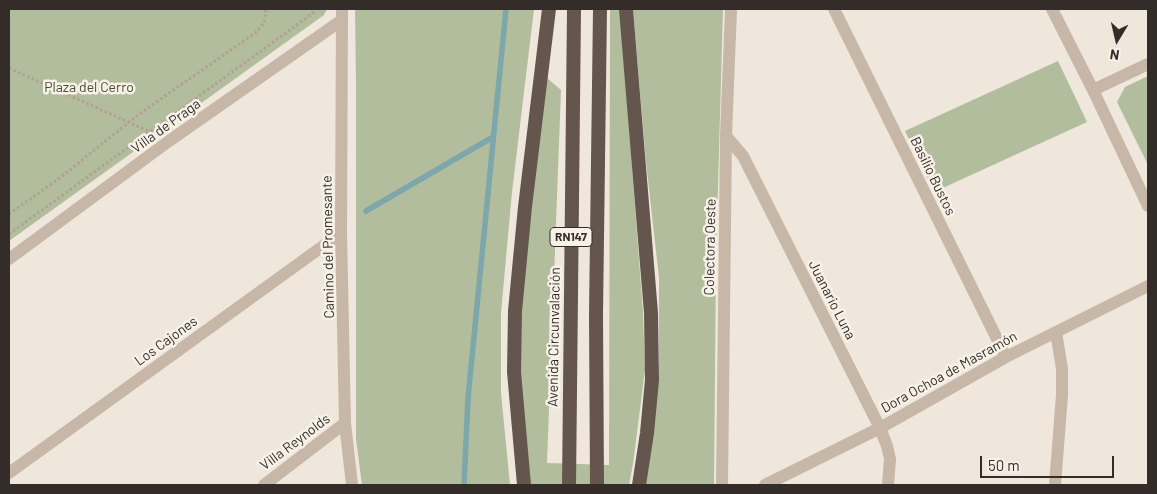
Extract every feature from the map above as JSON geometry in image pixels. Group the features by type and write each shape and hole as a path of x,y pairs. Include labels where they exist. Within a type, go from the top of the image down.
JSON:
{"highway":[{"path":"524,485 514,372 515,311 525,207 549,9"},
{"name":"Avenida Circunvalación","path":"569,485 574,9"},
{"name":"RN147","path":"597,485 596,314 600,9"},
{"path":"626,9 652,313 652,380 647,433 639,485"}],"street":[{"name":"Colectora Oeste","path":"722,485 726,136 730,9"},
{"name":"Basilio Bustos","path":"834,9 1006,357"},
{"path":"1052,9 1148,206"},
{"name":"Camino del Promesante","path":"342,14 342,233 345,423 352,485"},
{"name":"Villa de Praga","path":"9,259 342,14"},
{"path":"1093,90 1148,64"},
{"name":"Juanario Luna","path":"726,136 743,156 880,428 890,459 888,485"},
{"name":"Los Cajones","path":"9,473 342,233"},
{"name":"Dora Ochoa de Masramón","path":"765,485 880,428 1006,357 1148,286"},
{"path":"1055,485 1062,395 1062,369 1056,332"},
{"name":"Villa Reynolds","path":"264,485 345,423"}],"path":[{"path":"9,214 61,177 128,122 256,33 264,23 266,12 264,9"},
{"path":"9,234 312,14 316,9"},
{"path":"9,68 149,132"}],"green space":[{"name":"Plaza del Cerro","path":"9,9 327,9 324,15 9,241"},
{"path":"355,9 534,9 512,192 501,313 501,393 510,485 362,485 356,439"},
{"path":"610,9 620,9 643,312 645,370 633,464 629,485 529,485 522,409 519,325 546,77 561,90 547,463 609,465"},
{"path":"633,9 723,9 716,257 714,485 642,485 652,429 659,364 659,278 646,162"},
{"path":"1058,61 1087,122 934,192 905,131"},
{"path":"1148,76 1148,165 1117,102 1125,87"}],"waterway":[{"path":"464,485 468,398 506,9"},
{"path":"366,211 493,137"}]}
